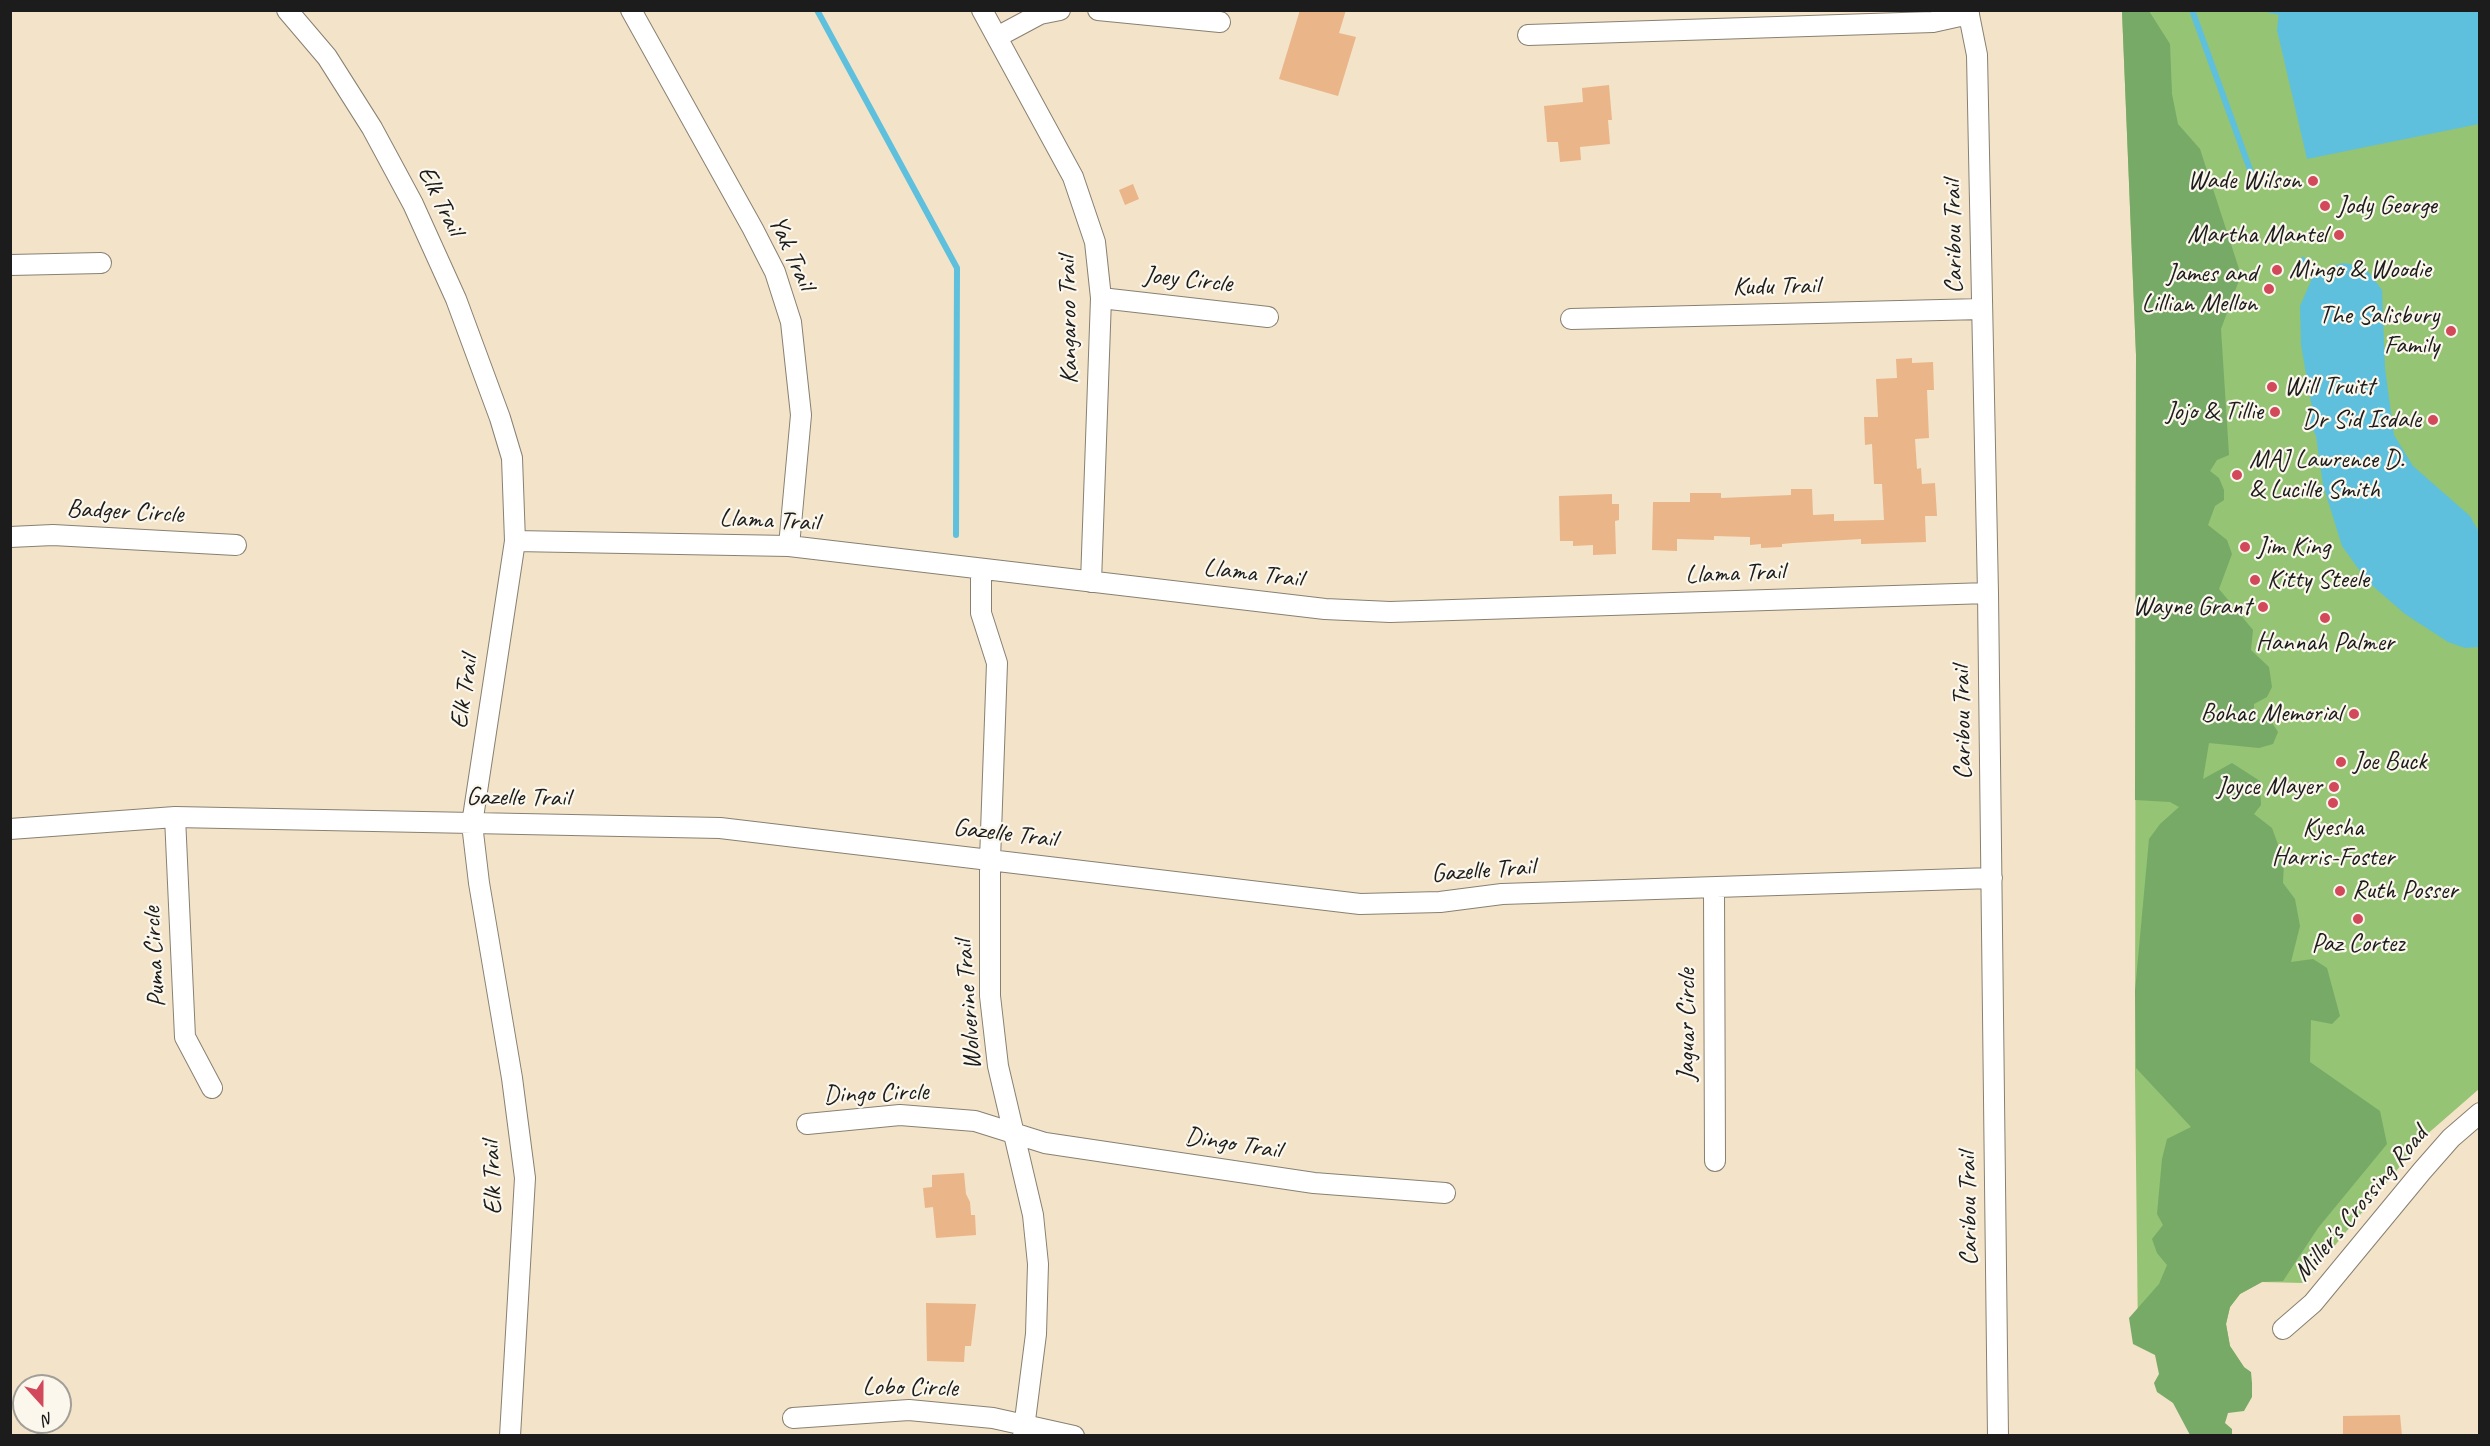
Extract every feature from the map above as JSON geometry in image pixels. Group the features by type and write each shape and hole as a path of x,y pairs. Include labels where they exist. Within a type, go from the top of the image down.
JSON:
{"street":[{"name":"Elk Trail","path":"287,10 327,57 372,128 413,204 456,300 500,418 512,458 515,541 472,824 478,883 512,1078 525,1178 510,1436"},
{"name":"Yak Trail","path":"631,10 775,273 791,322 801,415 789,546"},
{"name":"Kangaroo Trail","path":"982,10 1072,177 1095,242 1101,298 1091,582"},
{"path":"997,37 1031,18 1060,10"},
{"path":"1098,10 1220,22"},
{"path":"1528,35 1933,22 1968,12"},
{"name":"Caribou Trail","path":"1968,12 1977,55 1988,593 1998,1436"},
{"path":"10,265 100,263"},
{"name":"Joey Circle","path":"1101,298 1269,317"},
{"name":"Kudu Trail","path":"1571,319 1982,309"},
{"name":"Badger Circle","path":"10,537 53,535 236,545"},
{"name":"Llama Trail","path":"515,541 789,546 1325,609 1390,612 1988,593"},
{"name":"Wolverine Trail","path":"981,569 981,613 997,663 990,860 990,996 998,1066 1016,1134 1033,1215 1038,1264 1036,1334 1024,1431"},
{"name":"Gazelle Trail","path":"10,829 175,818 720,828 1360,903 1440,902 1502,894 1714,889 1992,878"},
{"name":"Puma Circle","path":"175,818 185,1036 212,1088"},
{"name":"Jaguar Circle","path":"1714,889 1715,1161"},
{"name":"Miller's Crossing Road","path":"2283,1329 2313,1304 2422,1171 2451,1138 2480,1113"},
{"name":"Dingo Circle","path":"807,1124 900,1115 975,1121 1016,1134"},
{"name":"Dingo Trail","path":"1016,1134 1045,1143 1314,1183 1445,1193"},
{"name":"Lobo Circle","path":"794,1418 909,1410 993,1418 1024,1431 1074,1436"}],"green space":[{"path":"2122,11 2479,11 2479,1089 2425,1136 2304,1283 2262,1282 2240,1294 2230,1307 2226,1324 2230,1346 2244,1367 2138,1339 2135,1073 2136,355"},
{"path":"2122,11 2149,11 2170,44 2172,94 2178,124 2200,149 2241,275 2221,329 2229,455 2217,460 2210,471 2219,478 2224,490 2224,500 2215,506 2208,525 2227,540 2232,554 2219,589 2253,630 2251,650 2269,667 2272,687 2267,697 2254,704 2254,713 2259,719 2271,721 2278,732 2273,744 2259,748 2209,743 2203,779 2232,763 2260,781 2261,805 2254,814 2272,828 2284,861 2283,883 2295,899 2300,926 2291,962 2313,959 2327,968 2340,1016 2332,1024 2311,1020 2310,1062 2380,1111 2387,1144 2318,1228 2283,1281 2262,1282 2240,1294 2230,1307 2226,1324 2230,1346 2244,1367 2251,1372 2252,1383 2252,1397 2244,1411 2228,1413 2225,1423 2232,1429 2232,1435 2190,1435 2173,1403 2157,1392 2154,1383 2159,1374 2155,1355 2133,1344 2129,1318 2159,1284 2167,1265 2157,1253 2152,1239 2163,1225 2157,1214 2162,1159 2167,1139 2191,1127 2136,1068 2135,991 2149,839 2160,824 2179,807 2170,802 2135,800 2136,355"}],"water":[{"path":"2279,11 2479,11 2479,124 2307,159 2277,30"},
{"path":"2342,263 2358,265 2367,270 2382,290 2385,368 2394,435 2413,466 2470,516 2478,530 2479,647 2465,648 2448,642 2405,614 2367,581 2342,546 2323,485 2316,436 2308,419 2312,408 2301,345 2300,306 2314,274"}],"building":[{"path":"1300,10 1346,10 1339,33 1356,37 1338,96 1279,79"},
{"path":"1609,85 1612,120 1608,120 1610,144 1580,147 1581,160 1560,162 1558,142 1547,142 1544,106 1583,102 1582,88"},
{"path":"1133,184 1139,199 1125,205 1119,190"},
{"path":"1912,358 1912,363 1933,362 1934,390 1927,390 1929,438 1915,439 1917,469 1921,468 1922,484 1935,483 1937,516 1925,516 1926,542 1861,544 1861,539 1793,543 1782,544 1782,547 1761,548 1761,544 1750,545 1750,537 1714,536 1714,540 1677,539 1677,551 1652,550 1653,502 1690,502 1690,493 1721,493 1721,498 1791,495 1791,489 1812,489 1813,515 1834,514 1834,521 1884,520 1882,484 1874,484 1872,444 1865,445 1864,417 1878,417 1876,379 1897,378 1896,359"},
{"path":"1612,494 1612,504 1619,504 1619,520 1615,521 1616,554 1593,555 1593,545 1573,546 1573,541 1560,541 1559,496"},
{"path":"964,1173 971,1215 975,1215 976,1235 936,1238 933,1207 925,1208 923,1188 932,1187 932,1175"},
{"path":"926,1303 976,1304 971,1346 965,1346 964,1362 927,1361"},
{"path":"2400,1415 2402,1436 2343,1436 2343,1416"}],"waterway":[{"path":"817,10 957,268 956,535"},
{"path":"2192,10 2252,175"},
{"path":"2270,10 2287,13"},
{"path":"2303,260 2316,281"}],"place":[{"name":"Wade Wilson","path":"2313,181"},
{"name":"Jody George","path":"2325,206"},
{"name":"Martha Mantel","path":"2339,235"},
{"name":"Mingo & Woodie","path":"2277,270"},
{"name":"James and Lillian Mellon","path":"2269,289"},
{"name":"The Salisbury Family","path":"2451,331"},
{"name":"Will Truitt","path":"2272,387"},
{"name":"Jojo & Tillie","path":"2275,412"},
{"name":"Dr Sid Isdale","path":"2433,420"},
{"name":"MAJ Lawrence D. & Lucille Smith","path":"2237,475"},
{"name":"Jim King","path":"2245,547"},
{"name":"Kitty Steele","path":"2255,580"},
{"name":"Wayne Grant","path":"2263,607"},
{"name":"Hannah Palmer","path":"2325,618"},
{"name":"Bohac Memorial","path":"2354,714"},
{"name":"Joe Buck","path":"2341,762"},
{"name":"Joyce Mayer","path":"2334,787"},
{"name":"Kyesha Harris-Foster","path":"2333,803"},
{"name":"Ruth Posser","path":"2340,891"},
{"name":"Paz Cortez","path":"2358,919"}]}
